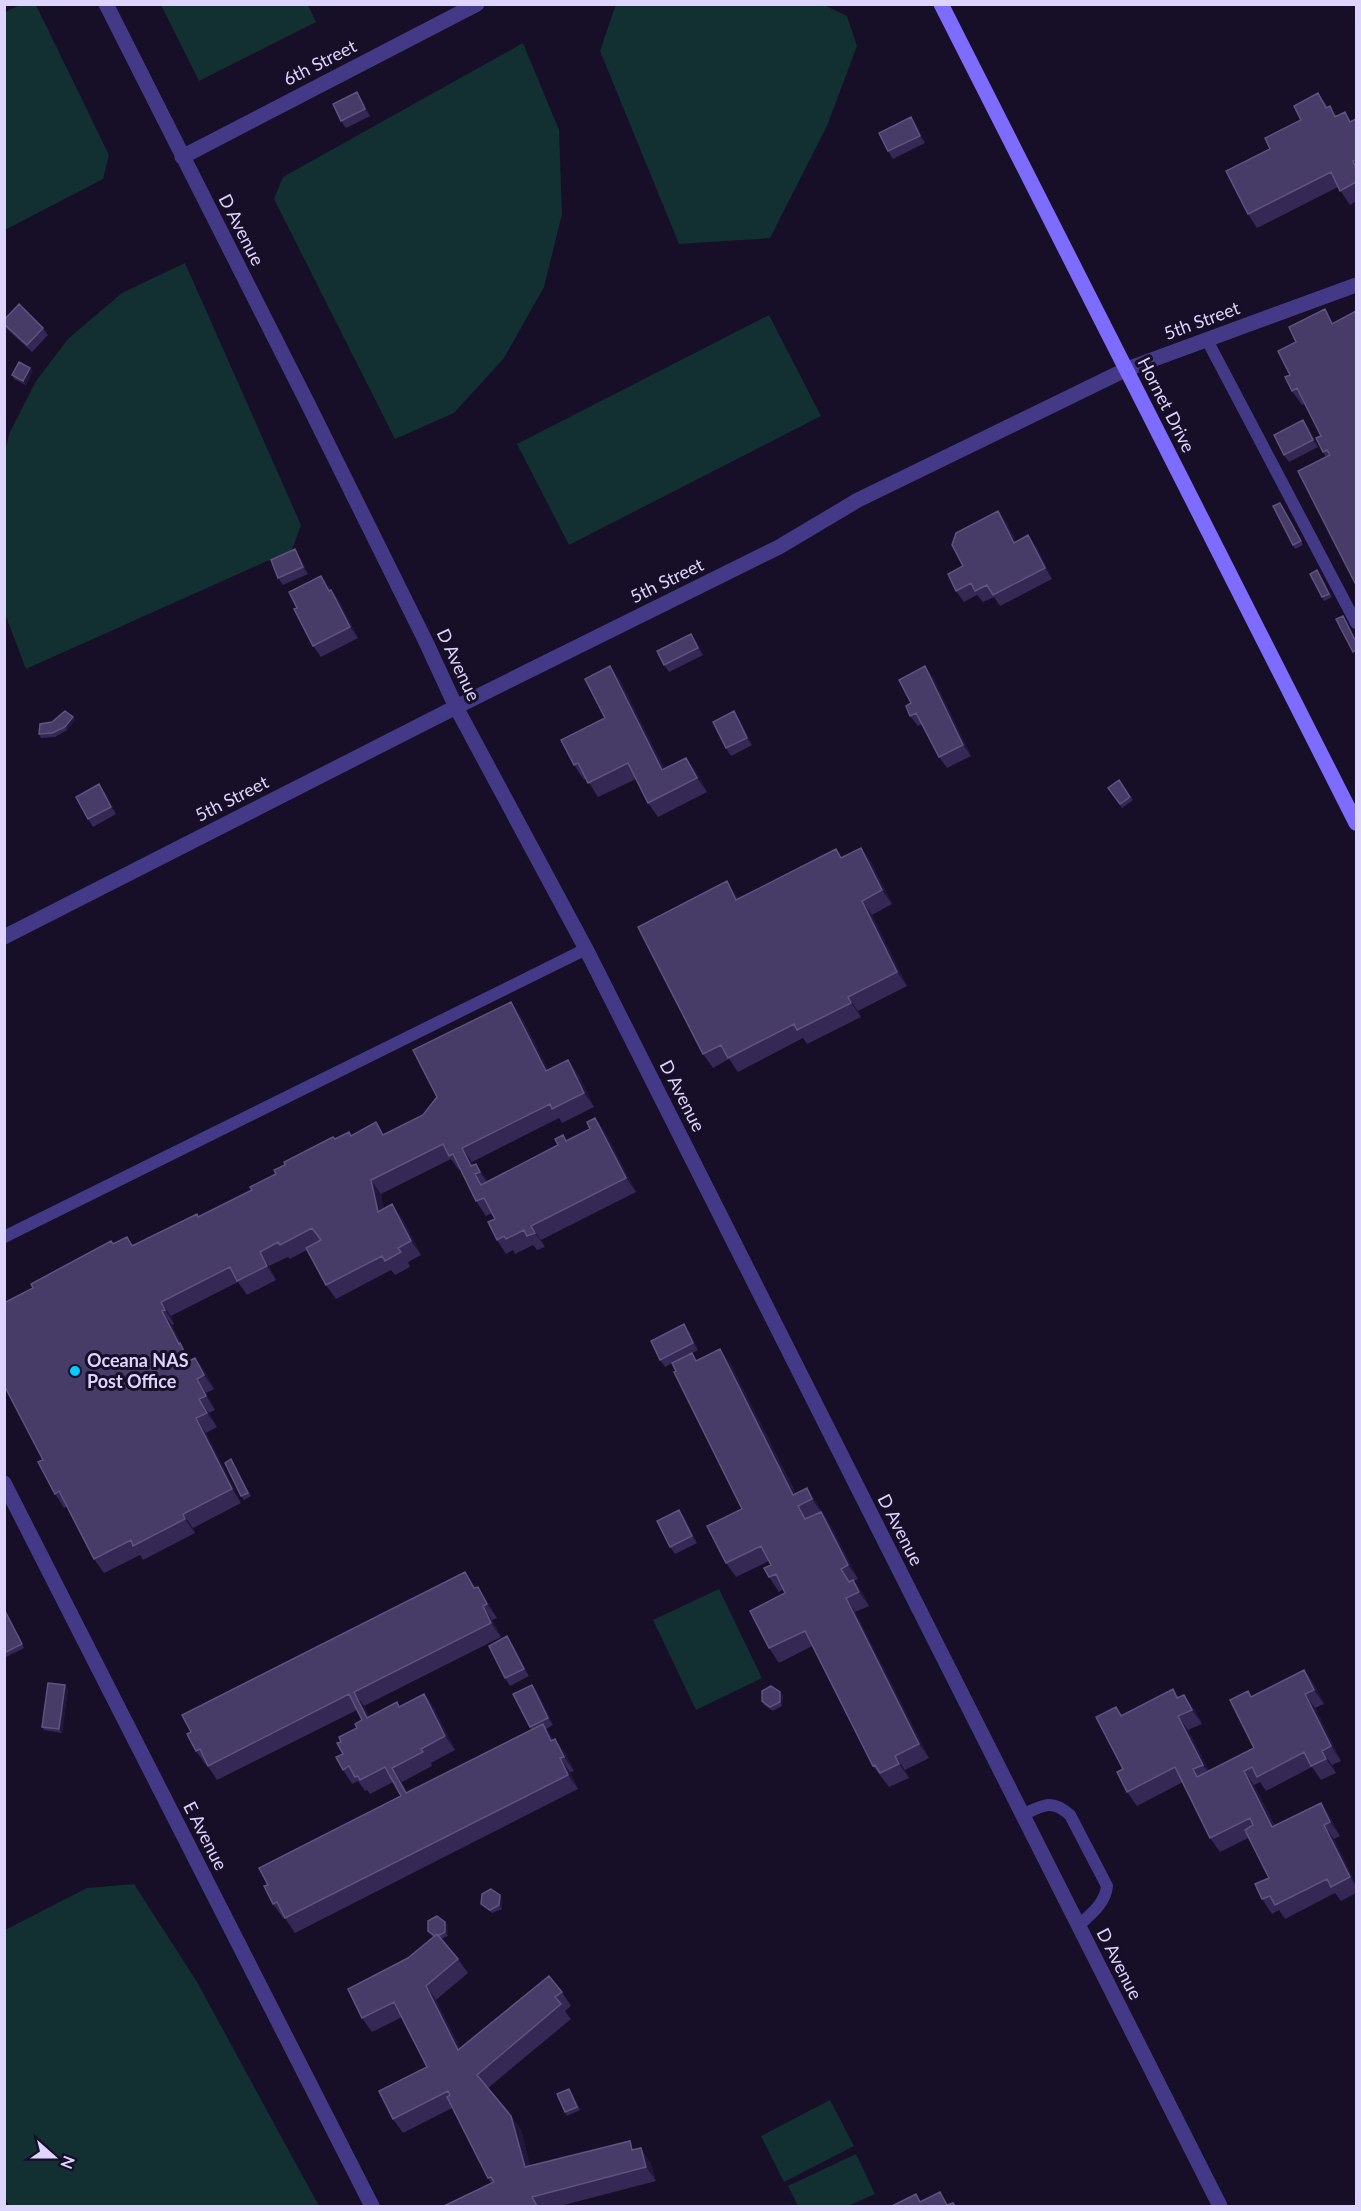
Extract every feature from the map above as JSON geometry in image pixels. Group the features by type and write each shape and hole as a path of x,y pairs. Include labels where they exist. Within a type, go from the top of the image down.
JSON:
{"main road":[{"name":"Hornet Drive","path":"941,4 1356,823"}],"street":[{"name":"D Avenue","path":"106,4 308,404 456,707 586,949 1220,2206"},
{"name":"6th Street","path":"182,157 477,4"},
{"name":"5th Street","path":"4,937 456,707 779,547 858,500 1126,369 1356,285"},
{"name":"E Avenue","path":"4,1483 372,2206"}],"lane":[{"path":"1207,340 1356,623"},
{"path":"4,1237 586,949"},
{"path":"1022,1815 1049,1804 1061,1807 1070,1815 1107,1886 1106,1897 1095,1911 1078,1926"}],"green space":[{"path":"616,4 824,5 847,16 857,46 827,126 770,238 679,244 600,51"},
{"path":"20,5 36,5 109,155 103,179 5,230 5,12"},
{"path":"161,5 308,5 316,22 199,81"},
{"path":"523,43 559,130 562,214 544,287 504,358 454,413 395,439 274,199 283,177"},
{"path":"185,263 301,525 292,550 26,669 5,614 4,454 10,432 36,381 68,339 122,293"},
{"path":"769,315 821,416 569,545 517,444"},
{"path":"719,1589 762,1678 696,1710 653,1620"},
{"path":"134,1884 197,1982 319,2206 9,2206 4,2195 5,1930 87,1888"},
{"path":"830,2100 854,2146 784,2182 761,2136"},
{"path":"856,2154 875,2194 848,2206 798,2206 788,2186"}],"building":[{"path":"357,92 365,109 341,121 333,104"},
{"path":"1318,93 1326,108 1330,106 1335,117 1345,112 1350,122 1356,119 1356,160 1353,161 1356,169 1356,182 1340,191 1331,172 1248,214 1226,171 1270,149 1265,138 1301,120 1294,106"},
{"path":"911,117 920,136 888,151 879,133"},
{"path":"19,304 43,328 27,345 4,324 4,320"},
{"path":"1325,309 1332,324 1356,311 1356,585 1298,471 1330,455 1327,450 1323,452 1316,438 1321,436 1297,388 1292,391 1285,377 1290,375 1278,351 1296,342 1289,327"},
{"path":"19,362 30,368 23,381 12,375"},
{"path":"1303,420 1313,440 1284,455 1274,435"},
{"path":"1280,503 1301,541 1293,545 1273,506"},
{"path":"998,511 1014,543 1028,535 1045,568 993,595 987,585 975,591 971,583 956,591 948,574 963,566 952,545 956,533"},
{"path":"295,549 303,567 278,578 271,560"},
{"path":"1317,570 1329,594 1322,597 1310,574"},
{"path":"321,576 350,627 313,646 294,609 297,608 289,592"},
{"path":"1343,616 1356,642 1356,650 1353,652 1336,619"},
{"path":"691,634 698,648 664,665 657,651"},
{"path":"610,666 662,770 686,758 697,778 648,803 628,763 588,783 578,763 574,765 561,740 605,718 585,679"},
{"path":"925,666 963,745 939,757 916,713 910,716 906,706 911,703 899,680"},
{"path":"65,711 73,717 65,727 52,733 39,734 40,724 52,722"},
{"path":"734,711 747,738 726,748 713,722"},
{"path":"1119,780 1130,797 1120,804 1108,788"},
{"path":"99,784 111,807 88,819 76,797"},
{"path":"861,848 882,890 862,901 897,972 848,997 851,1003 797,1030 794,1024 728,1058 721,1045 703,1054 638,927 727,881 736,900 836,849 841,858"},
{"path":"511,1002 546,1071 568,1060 584,1093 552,1109 550,1104 462,1148 471,1166 476,1164 480,1172 475,1174 481,1185 558,1145 555,1139 563,1135 566,1141 590,1129 587,1122 595,1118 626,1178 531,1226 535,1233 527,1236 524,1230 506,1239 504,1236 497,1240 488,1222 495,1219 484,1198 476,1201 453,1154 449,1156 443,1144 371,1180 378,1212 392,1204 411,1241 398,1248 401,1252 385,1261 382,1256 326,1285 306,1248 321,1240 312,1228 280,1245 278,1242 260,1252 267,1266 237,1281 230,1267 161,1302 165,1310 162,1311 189,1361 195,1358 204,1375 197,1379 206,1396 199,1399 207,1413 196,1418 232,1489 183,1514 185,1519 133,1546 131,1540 94,1559 59,1491 55,1494 38,1462 43,1460 4,1385 4,1303 33,1288 31,1284 111,1241 113,1244 127,1237 132,1246 252,1190 250,1187 276,1174 274,1170 285,1165 284,1162 333,1137 335,1139 349,1132 351,1136 376,1122 383,1135 423,1115 437,1097 413,1050"},
{"path":"684,1324 693,1343 660,1360 651,1341"},
{"path":"720,1349 793,1495 807,1488 812,1499 798,1506 805,1519 821,1512 848,1565 841,1569 849,1582 853,1580 859,1592 846,1598 919,1744 895,1756 899,1764 880,1773 875,1765 873,1766 805,1631 769,1648 750,1611 785,1593 776,1574 769,1577 764,1568 771,1565 761,1546 726,1563 707,1526 742,1509 674,1372 676,1371 672,1363 692,1353 696,1361"},
{"path":"231,1459 248,1493 241,1496 225,1463"},
{"path":"679,1510 692,1536 670,1547 657,1521"},
{"path":"465,1572 474,1588 478,1587 487,1604 483,1606 491,1623 354,1692 367,1718 397,1702 399,1707 424,1694 445,1736 421,1749 423,1752 392,1768 406,1793 543,1724 551,1741 555,1739 564,1757 560,1758 568,1775 285,1918 277,1902 273,1904 264,1886 268,1885 259,1868 401,1796 385,1767 360,1780 358,1776 355,1777 349,1766 343,1770 336,1757 343,1754 337,1743 341,1742 339,1737 357,1728 355,1724 362,1720 349,1694 208,1766 200,1749 196,1751 187,1734 191,1732 182,1715"},
{"path":"4,1611 22,1644 4,1653"},
{"path":"507,1636 524,1669 505,1678 489,1646"},
{"path":"1304,1670 1314,1690 1305,1694 1331,1746 1322,1751 1326,1759 1311,1766 1304,1752 1257,1777 1252,1767 1244,1771 1272,1827 1321,1803 1330,1822 1324,1825 1350,1877 1331,1887 1327,1879 1275,1905 1270,1896 1262,1899 1255,1884 1269,1878 1245,1830 1253,1825 1250,1818 1210,1838 1175,1767 1127,1792 1117,1772 1123,1769 1096,1717 1116,1707 1121,1716 1173,1689 1177,1698 1184,1695 1192,1710 1178,1716 1203,1765 1193,1769 1197,1777 1254,1748 1230,1700 1248,1691 1251,1697"},
{"path":"48,1683 65,1685 59,1729 42,1727"},
{"path":"532,1685 548,1718 530,1727 513,1694"},
{"path":"771,1686 780,1692 780,1702 770,1707 762,1701 762,1691"},
{"path":"491,1889 500,1895 499,1905 490,1910 481,1904 482,1894"},
{"path":"437,1916 445,1922 445,1932 435,1936 428,1931 428,1921"},
{"path":"437,1934 458,1959 426,1986 458,2050 549,1976 562,1992 555,1997 561,2004 477,2075 511,2116 525,2167 630,2141 632,2150 641,2148 646,2167 532,2197 537,2206 444,2206 494,2182 491,2177 488,2178 447,2097 450,2095 448,2091 393,2119 379,2091 427,2067 394,2002 362,2018 348,1989 408,1958"},
{"path":"569,2089 577,2107 565,2112 557,2094"},
{"path":"940,2192 947,2205 953,2203 955,2206 892,2206 916,2194 920,2202"}],"place":[{"name":"Oceana NAS Post Office","path":"75,1371"}]}
